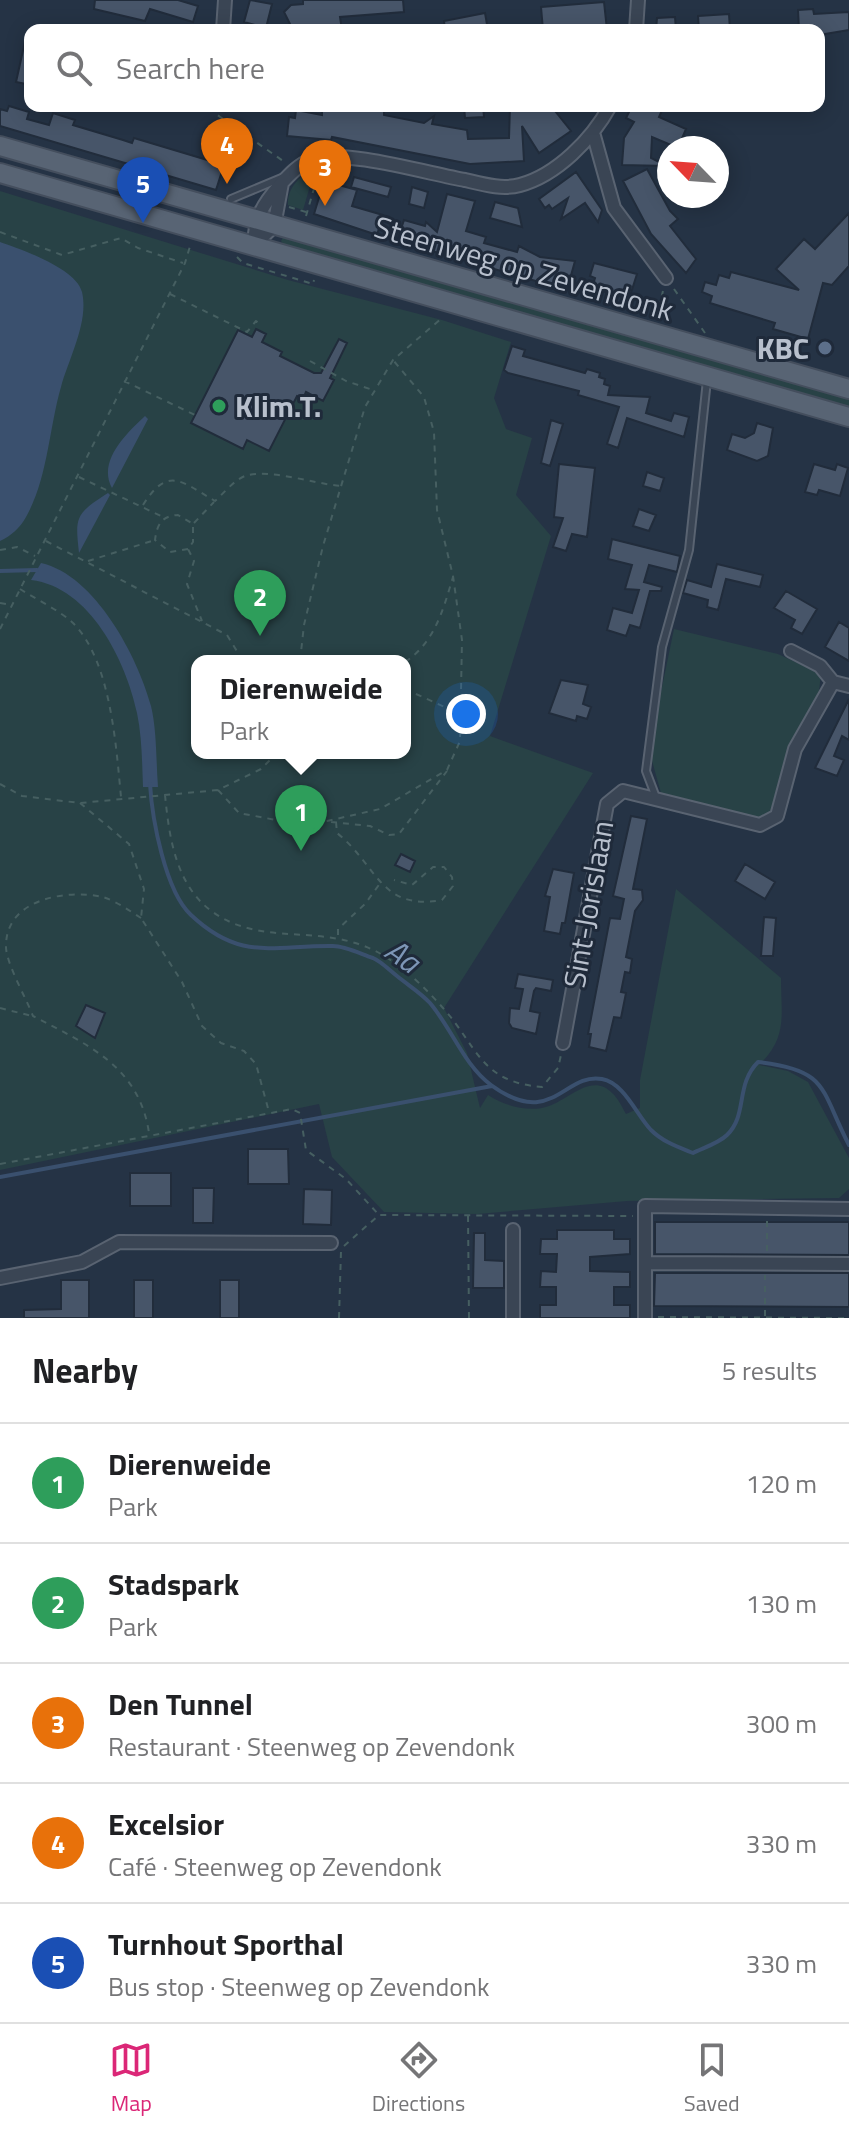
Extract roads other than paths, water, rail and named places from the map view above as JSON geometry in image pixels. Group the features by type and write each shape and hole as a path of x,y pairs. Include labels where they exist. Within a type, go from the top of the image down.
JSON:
{"main road":[{"name":"Steenweg op Zevendonk","path":"0,146 849,389"},
{"name":"Steenweg op Zevendonk","path":"0,173 849,417"}],"street":[{"path":"223,24 225,0"},
{"path":"636,24 638,0"},
{"path":"254,245 255,220 289,176 322,157 360,160 508,187 535,178 594,136 607,112"},
{"path":"594,136 614,208 666,278"},
{"path":"254,245 274,226 289,176"},
{"path":"791,651 820,666 833,682 849,686"},
{"name":"Sint-Jorislaan","path":"563,1043 607,804 623,791 760,825 768,823 777,816 795,749 833,682"},
{"path":"645,1317 645,1206 849,1209"},
{"path":"513,1230 513,1318"},
{"path":"0,1278 82,1262 119,1242 331,1243"},
{"path":"646,1263 849,1264"}],"lane":[{"path":"231,199 289,176"},
{"path":"657,800 658,794 646,771 662,647 689,550 708,378"}],"water":[{"path":"0,242 59,267 69,275 82,292 83,315 61,387 39,486 24,521 0,541"},
{"path":"145,416 148,419 112,488 108,478 111,458 123,439"},
{"path":"108,493 110,495 79,553 77,531 80,517 89,506"},
{"path":"41,563 61,571 79,584 96,601 125,642 151,706 158,787 143,787 137,713 114,650 88,611 71,596 31,580"}],"waterway":[{"name":"Aa","path":"0,571 37,570"},
{"name":"Aa","path":"150,784 157,834 167,872 182,904 191,915 209,930 242,945 258,948 338,946 376,960 426,999 473,1067 491,1085 512,1097 529,1102 543,1101 577,1083 602,1079 617,1086 656,1134 693,1153 720,1140 733,1127 746,1080 758,1062 798,1070 810,1077 826,1096 849,1145"},
{"path":"0,1177 492,1086"}],"place":[{"name":"Excelsior","path":"227,184"},
{"name":"Den Tunnel","path":"325,206"},
{"name":"Turnhout Sporthal","path":"143,223"},
{"name":"KBC","path":"825,348"},
{"name":"Klim.T.","path":"219,406"},
{"name":"Stadspark","path":"260,636"},
{"name":"Dierenweide","path":"301,851"}]}
